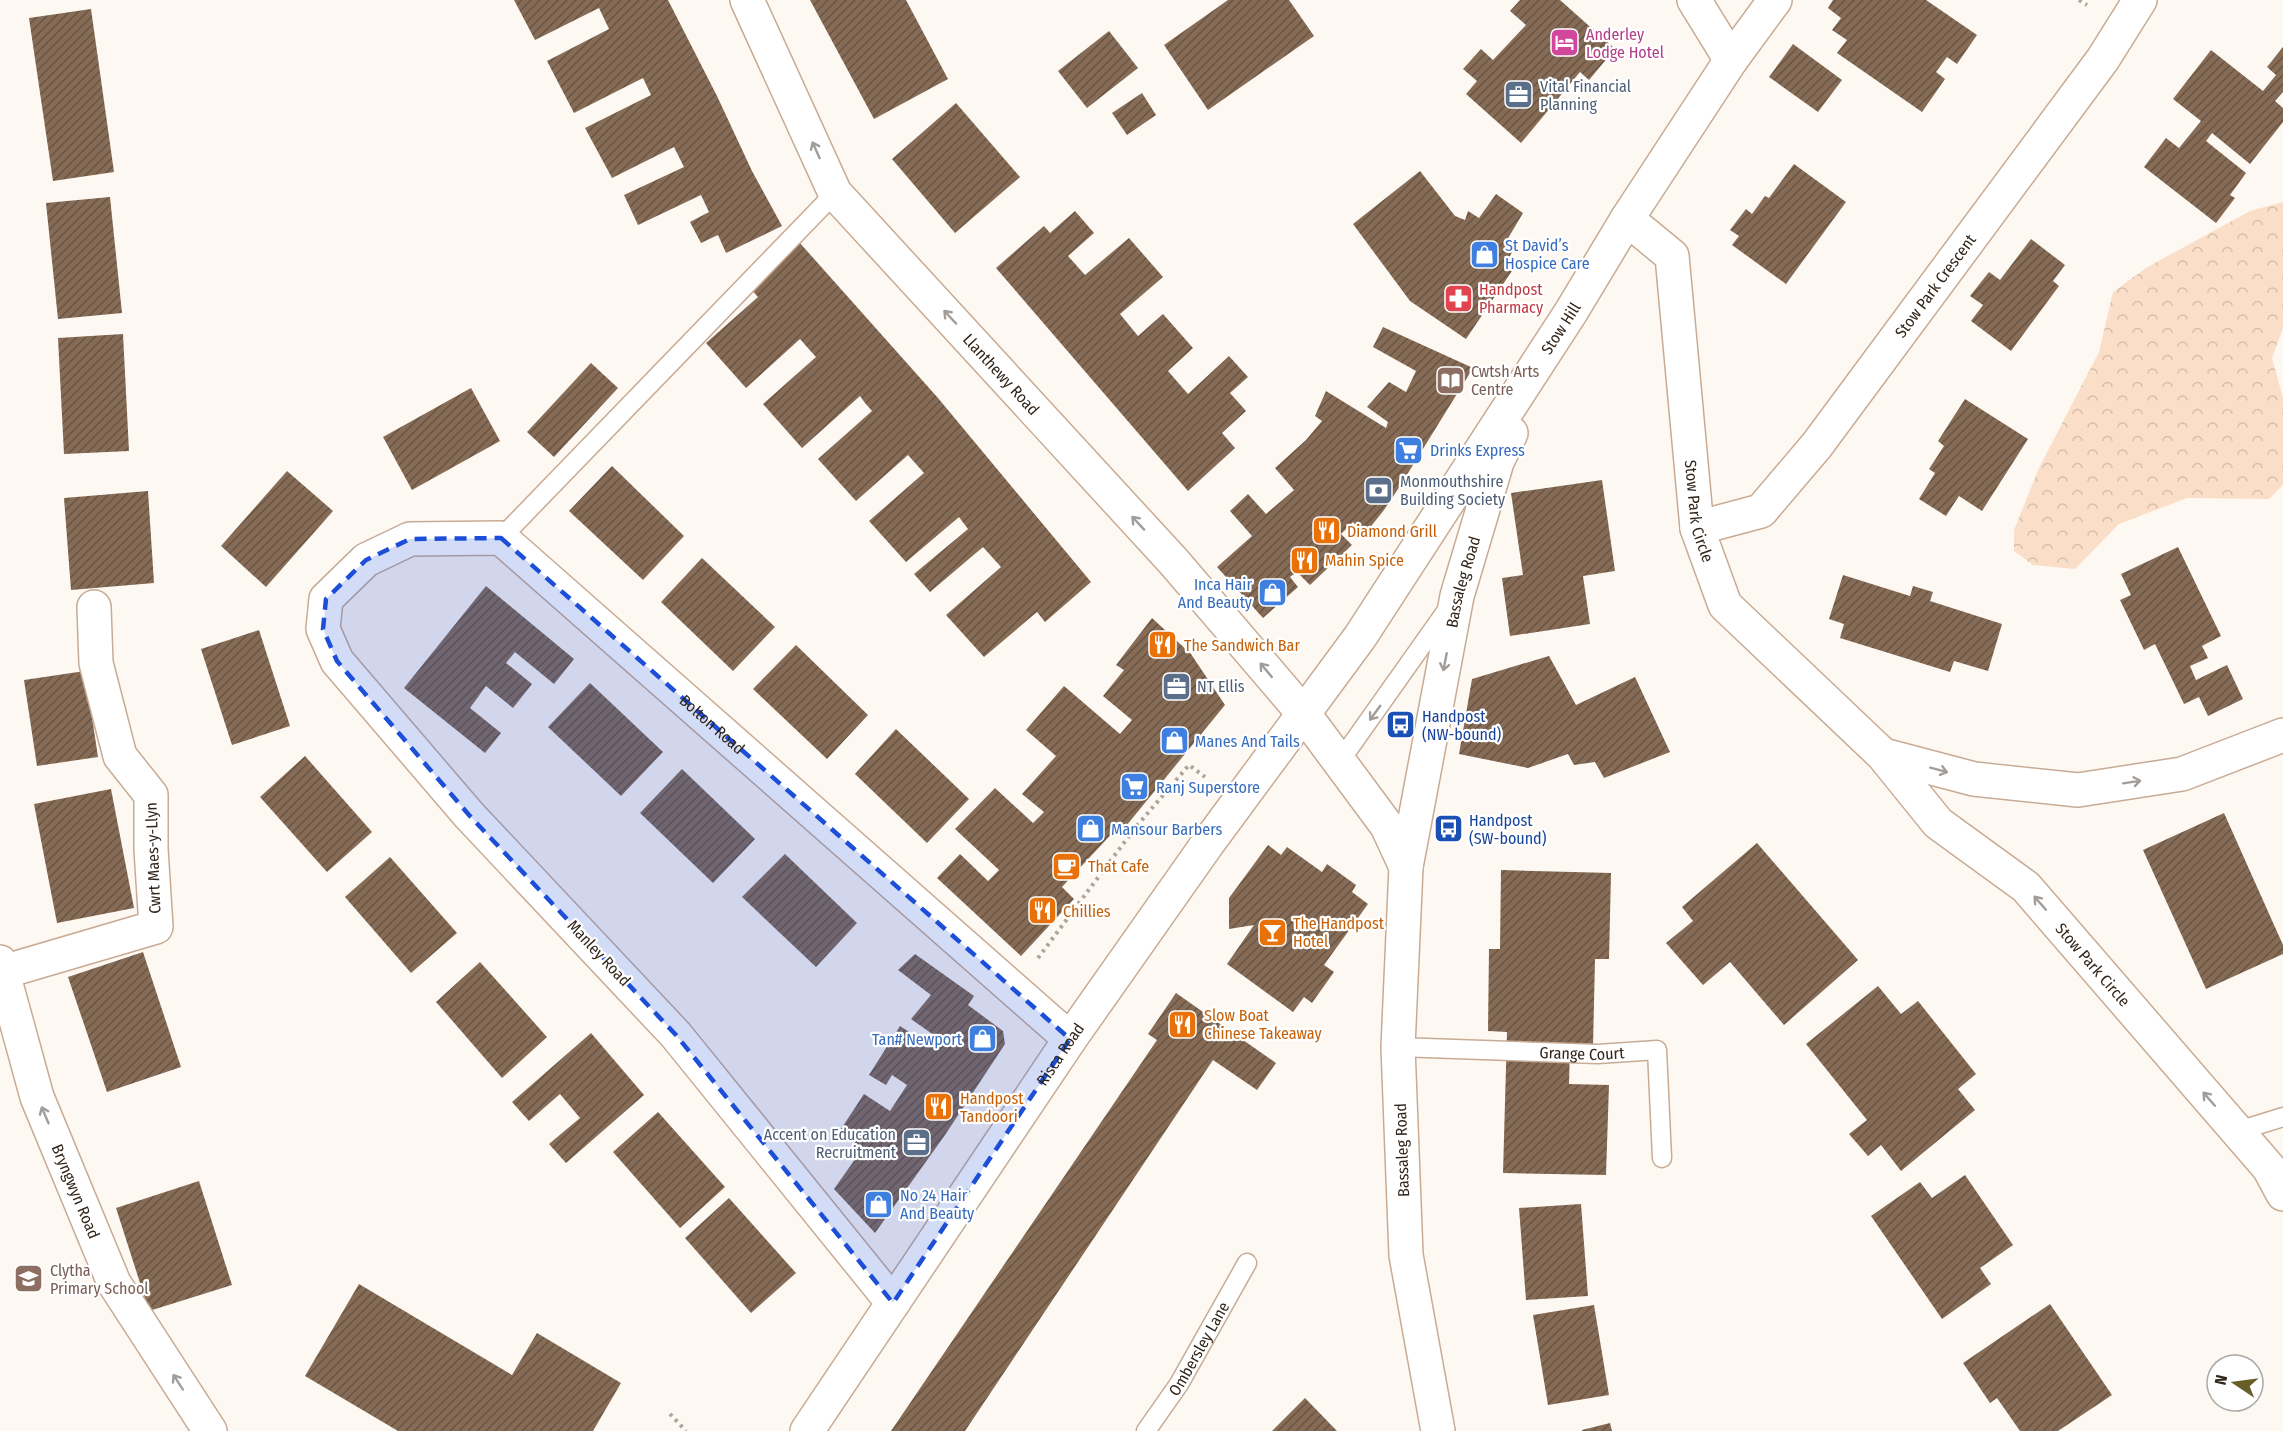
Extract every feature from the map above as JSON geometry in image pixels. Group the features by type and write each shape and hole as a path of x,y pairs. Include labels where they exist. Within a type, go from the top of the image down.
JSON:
{"street":[{"name":"Llanthewy Road","path":"747,0 835,193 1174,562 1304,714"},
{"path":"1694,0 1731,60"},
{"name":"Stow Hill","path":"1304,714 1360,637 1571,312 1627,219 1731,60 1775,0"},
{"name":"Stow Park Crescent","path":"1697,528 1761,511 1817,446 2096,69 2140,0"},
{"name":"Stow Park Circle","path":"1627,219 1672,256 1697,528 1725,604 1883,755 1938,823 2026,887 2269,1168 2283,1194"},
{"name":"Bassaleg Road","path":"1438,1431 1406,1255 1398,1047 1406,867 1457,596 1497,462 1571,312"},
{"name":"Manley Road","path":"501,538 410,539 366,560 326,599 323,629 337,661 469,815 676,1035 893,1303"},
{"name":"Bolton Road","path":"501,538 1070,1039"},
{"name":"Cwrt Maes-y-Llyn","path":"1,967 156,927 151,849 152,795 120,756 96,663 94,607"},
{"name":"Bassaleg Road","path":"1304,714 1387,826 1406,867"},
{"name":"Risca Road","path":"807,1431 1070,1039 1208,843 1304,714"},
{"name":"Stow Park Circle","path":"1883,755 1974,779 2078,790 2182,774 2283,735"},
{"name":"Bryngwyn Road","path":"1,967 37,1097 114,1283 210,1431"}],"lane":[{"path":"501,538 835,193"},
{"path":"1340,761 1457,596"},
{"name":"Grange Court","path":"1398,1047 1598,1054 1657,1050 1662,1158"},
{"path":"2238,1131 2283,1117"},
{"name":"Ombersley Lane","path":"1146,1431 1179,1384 1247,1263"}],"path":[{"path":"1014,989 1136,828 1189,765 1206,779"},
{"path":"670,1414 686,1431"}],"highlighted area":[{"path":"501,538 1070,1039 893,1303 676,1035 469,815 337,661 323,629 326,599 366,560 410,539"}],"green space":[{"path":"2283,202 2283,328 2272,358 2283,398 2283,485 2269,499 2187,498 2119,524 2075,569 2033,565 2014,551 2014,530 2039,468 2099,352 2113,292 2146,268 2250,211"}],"building":[{"path":"514,0 668,0 752,171 782,226 726,253 718,235 701,243 690,222 709,212 701,195 638,225 624,195 684,167 674,147 612,178 585,128 651,95 643,78 574,113 547,61 609,29 599,8 535,40"},
{"path":"810,0 906,0 948,79 874,119"},
{"path":"1228,0 1289,0 1314,36 1208,110 1164,45"},
{"path":"1520,0 1560,0 1615,49 1589,80 1580,72 1521,143 1466,94 1477,81 1463,69 1481,49 1493,60 1526,25 1510,11"},
{"path":"1833,0 1926,0 1977,35 1957,64 1947,57 1936,72 1945,79 1922,112 1837,53 1847,40 1832,30 1841,18 1828,8"},
{"path":"91,9 114,172 53,181 29,18"},
{"path":"1109,31 1138,68 1087,108 1058,71"},
{"path":"1793,44 1842,80 1818,112 1769,77"},
{"path":"2283,47 2283,92 2275,101 2283,108 2283,122 2250,164 2212,133 2206,141 2246,173 2230,195 2235,198 2216,223 2144,167 2166,138 2179,148 2201,121 2173,99 2211,50 2263,91 2276,75 2267,67"},
{"path":"1142,93 1156,115 1127,135 1112,113"},
{"path":"956,103 1020,177 955,233 892,159"},
{"path":"1794,164 1846,202 1786,284 1732,245 1739,236 1730,230 1746,209 1752,214 1765,196 1769,198"},
{"path":"1420,171 1455,216 1465,220 1468,211 1479,218 1496,194 1523,213 1507,240 1516,244 1508,260 1516,265 1466,339 1410,301 1353,224"},
{"path":"110,197 122,313 58,319 46,203"},
{"path":"1075,211 1094,233 1068,256 1085,275 1129,238 1163,277 1120,314 1138,336 1163,314 1193,348 1168,371 1188,394 1229,356 1248,377 1230,393 1246,411 1222,433 1235,448 1188,491 996,268 1044,226 1050,233"},
{"path":"2031,239 2065,265 2053,281 2059,286 2011,351 1971,321 1983,305 1970,296 1989,272 2000,280"},
{"path":"799,242 938,398 1091,582 1045,622 1037,612 984,657 946,615 1001,567 983,547 930,592 914,574 968,529 959,517 906,562 869,521 924,473 908,455 856,501 818,459 872,411 860,396 802,448 763,404 816,357 800,339 746,388 706,343 758,297 749,287"},
{"path":"1383,327 1473,368 1400,486 1364,535 1353,522 1341,534 1352,545 1310,585 1297,572 1290,577 1298,587 1263,618 1217,567 1252,536 1230,511 1248,494 1266,514 1294,490 1275,468 1306,440 1322,421 1315,416 1326,391 1386,428 1388,422 1367,407 1389,382 1406,392 1416,371 1373,347"},
{"path":"123,334 129,451 64,454 58,338"},
{"path":"591,363 618,388 554,457 527,432"},
{"path":"471,388 500,441 412,490 383,437"},
{"path":"1965,399 2028,439 1982,511 1959,496 1946,516 1919,499 1935,473 1929,469 1944,446 1938,441"},
{"path":"612,466 684,536 643,580 569,511"},
{"path":"287,471 333,511 266,587 221,546"},
{"path":"1602,480 1615,571 1583,576 1590,624 1510,636 1502,578 1523,575 1511,493"},
{"path":"148,491 154,583 71,590 64,498"},
{"path":"2178,547 2221,636 2202,646 2208,658 2190,666 2196,680 2227,665 2243,699 2208,716 2199,697 2184,704 2155,644 2144,650 2120,600 2131,595 2121,574"},
{"path":"702,558 775,627 733,671 661,602"},
{"path":"1843,575 1910,596 1913,586 1933,592 1930,601 2002,624 1988,671 1954,661 1950,672 1840,638 1844,624 1829,619"},
{"path":"486,586 574,659 554,684 515,652 506,663 532,684 513,708 486,686 470,708 501,733 485,753 404,688"},
{"path":"1152,618 1191,654 1225,705 1122,831 1119,826 1062,887 1074,899 1021,956 937,878 960,854 988,881 999,870 955,829 995,788 1033,823 1044,812 1022,794 1056,756 1026,730 1064,686 1120,734 1132,720 1103,696 1124,670 1116,665"},
{"path":"259,630 290,726 232,745 201,649"},
{"path":"796,645 868,715 827,759 753,689"},
{"path":"1549,656 1576,705 1635,677 1670,752 1604,778 1595,762 1574,765 1568,754 1528,768 1459,754 1472,679"},
{"path":"85,671 98,757 37,766 24,680"},
{"path":"590,683 663,752 621,796 548,727"},
{"path":"896,729 969,799 927,843 855,774"},
{"path":"305,756 372,832 327,872 260,797"},
{"path":"682,769 755,839 713,883 640,813"},
{"path":"111,789 134,908 57,923 34,804"},
{"path":"2224,813 2283,945 2283,954 2206,989 2143,850"},
{"path":"1757,843 1858,960 1784,1025 1730,962 1703,985 1666,943 1693,921 1682,907"},
{"path":"1268,845 1281,855 1287,847 1322,872 1327,864 1356,885 1352,892 1368,904 1324,965 1334,972 1312,1003 1304,997 1293,1012 1227,964 1254,925 1229,929 1229,898"},
{"path":"785,854 857,923 816,967 742,897"},
{"path":"390,857 457,933 411,973 345,897"},
{"path":"1501,870 1611,873 1609,959 1595,959 1593,1047 1570,1047 1569,1084 1609,1085 1606,1175 1503,1173 1507,1032 1488,1031 1489,949 1500,949"},
{"path":"143,952 181,1067 107,1092 68,977"},
{"path":"915,954 974,996 968,1005 1003,1031 1005,1044 945,1135 875,1233 834,1189 863,1148 839,1132 864,1094 890,1111 907,1085 892,1075 886,1085 869,1075 900,1026 932,1047 938,1038 911,1019 931,995 898,970"},
{"path":"480,962 547,1037 502,1078 436,1002"},
{"path":"1878,986 1901,1014 1918,1001 1976,1074 1958,1089 1975,1110 1901,1171 1881,1145 1868,1156 1849,1134 1867,1120 1806,1044"},
{"path":"1176,993 1276,1063 1257,1090 1213,1060 965,1431 891,1431 1157,1040 1148,1034"},
{"path":"591,1033 644,1095 566,1163 549,1144 580,1118 560,1094 529,1121 512,1102"},
{"path":"658,1112 725,1187 680,1228 613,1152"},
{"path":"1965,1175 2013,1245 1980,1268 1991,1284 1942,1319 1871,1216 1920,1182 1932,1198"},
{"path":"199,1181 232,1285 149,1311 116,1208"},
{"path":"729,1198 796,1273 751,1313 685,1238"},
{"path":"1581,1204 1588,1296 1526,1300 1519,1208"},
{"path":"359,1284 512,1375 537,1333 621,1383 593,1431 398,1431 305,1376"},
{"path":"2050,1304 2112,1395 2058,1431 2020,1431 1997,1398 1990,1403 1963,1363"},
{"path":"1594,1305 1609,1395 1548,1405 1533,1315"},
{"path":"1305,1398 1337,1431 1272,1431"},
{"path":"1610,1423 1612,1431 1582,1431 1582,1430"}],"place":[{"name":"Anderley Lodge Hotel","path":"1565,43"},
{"name":"Vital Financial Planning","path":"1519,95"},
{"name":"St David’s Hospice Care","path":"1484,254"},
{"name":"Handpost Pharmacy","path":"1458,298"},
{"name":"Cwtsh Arts Centre","path":"1450,380"},
{"name":"Drinks Express","path":"1409,450"},
{"name":"Monmouthshire Building Society","path":"1379,490"},
{"name":"Diamond Grill","path":"1326,531"},
{"name":"Mahin Spice","path":"1304,560"},
{"name":"Inca Hair And Beauty","path":"1273,593"},
{"name":"The Sandwich Bar","path":"1163,645"},
{"name":"NT Ellis","path":"1176,686"},
{"name":"Handpost (NW-bound)","path":"1401,725"},
{"name":"Manes And Tails","path":"1174,741"},
{"name":"Ranj Superstore","path":"1135,787"},
{"name":"Mansour Barbers","path":"1090,829"},
{"name":"Handpost (SW-bound)","path":"1448,829"},
{"name":"That Cafe","path":"1067,866"},
{"name":"Chillies","path":"1042,911"},
{"name":"The Handpost Hotel","path":"1272,932"},
{"name":"Slow Boat Chinese Takeaway","path":"1183,1024"},
{"name":"Tan# Newport","path":"983,1039"},
{"name":"Handpost Tandoori","path":"939,1107"},
{"name":"Accent on Education Recruitment","path":"917,1143"},
{"name":"No 24 Hair And Beauty","path":"879,1204"},
{"name":"Clytha Primary School","path":"29,1279"}]}
